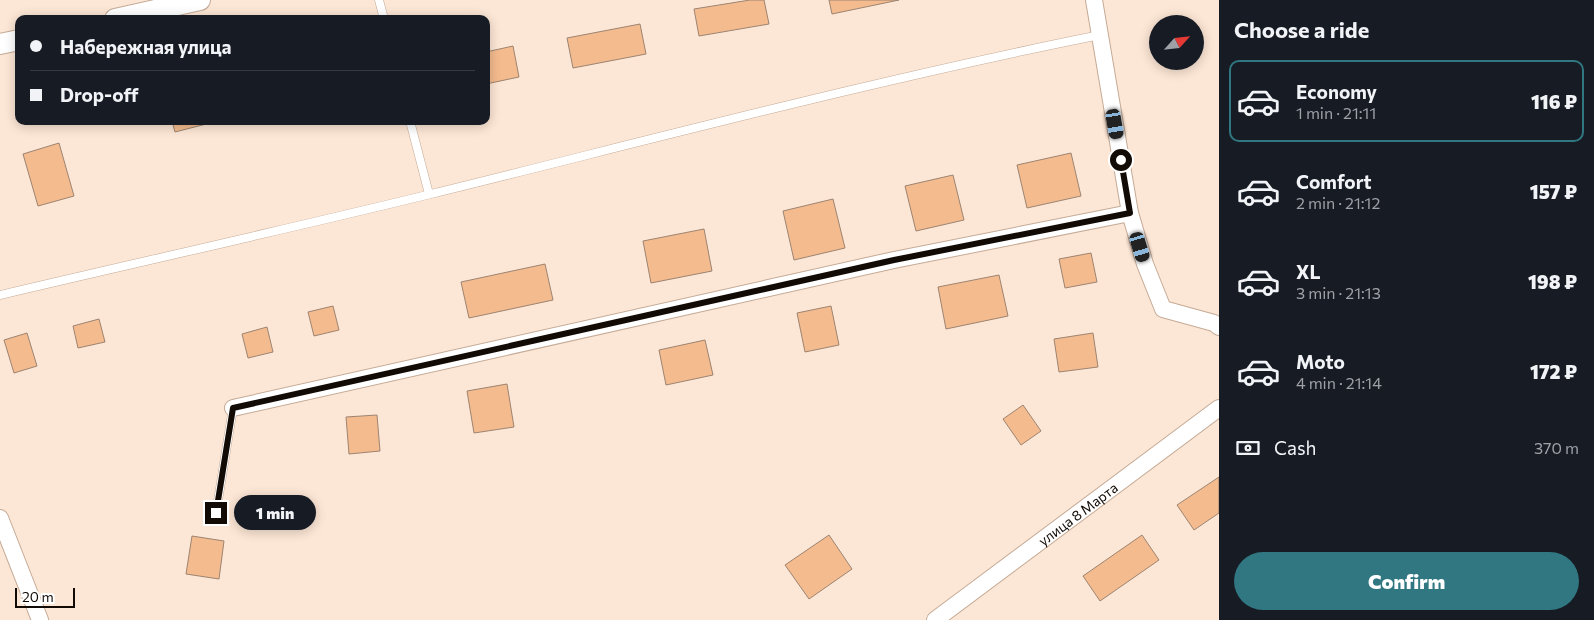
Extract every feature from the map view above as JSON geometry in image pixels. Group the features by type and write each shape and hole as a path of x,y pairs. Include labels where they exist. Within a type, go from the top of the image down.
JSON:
{"street":[{"path":"133,15 200,0"},
{"path":"1094,0 1130,213 1145,264 1163,309 1214,323 1219,327"},
{"path":"0,44 15,41"},
{"path":"233,408 894,260 1130,213"},
{"name":"улица 8 Марта","path":"935,620 1219,408"},
{"path":"0,518 40,620"}],"lane":[{"path":"379,0 383,15"},
{"path":"0,295 429,194 594,152 990,57 1100,35"},
{"path":"411,125 429,194"},
{"path":"216,513 233,408"}],"building":[{"path":"750,0 764,0 769,24 699,36 694,9"},
{"path":"829,0 899,0 832,14"},
{"path":"640,24 646,54 573,68 567,38"},
{"path":"513,46 519,77 490,83 490,51"},
{"path":"173,125 202,125 175,132"},
{"path":"59,143 74,196 38,206 23,154"},
{"path":"1071,153 1081,196 1027,208 1017,165"},
{"path":"953,175 964,220 916,231 905,186"},
{"path":"833,199 845,248 794,260 783,211"},
{"path":"704,229 712,271 651,283 643,241"},
{"path":"1091,253 1097,282 1065,288 1059,259"},
{"path":"545,264 553,300 469,318 461,282"},
{"path":"999,275 1008,316 946,329 938,287"},
{"path":"333,306 339,330 314,336 308,312"},
{"path":"831,306 839,345 805,352 797,313"},
{"path":"99,319 105,342 78,348 73,326"},
{"path":"267,327 273,352 248,358 242,334"},
{"path":"27,333 37,366 14,373 4,340"},
{"path":"1093,333 1098,367 1059,372 1054,339"},
{"path":"705,340 713,375 666,385 659,350"},
{"path":"507,384 514,427 474,433 467,391"},
{"path":"1023,405 1041,431 1021,445 1003,419"},
{"path":"377,415 380,451 349,454 346,417"},
{"path":"1219,477 1219,513 1194,530 1177,505"},
{"path":"829,535 852,569 809,599 785,565"},
{"path":"1142,535 1159,560 1100,601 1083,576"},
{"path":"192,536 224,541 219,579 186,574"}],"route":[{"path":"216,513 233,408 894,260 1130,213 1121,160"}]}
